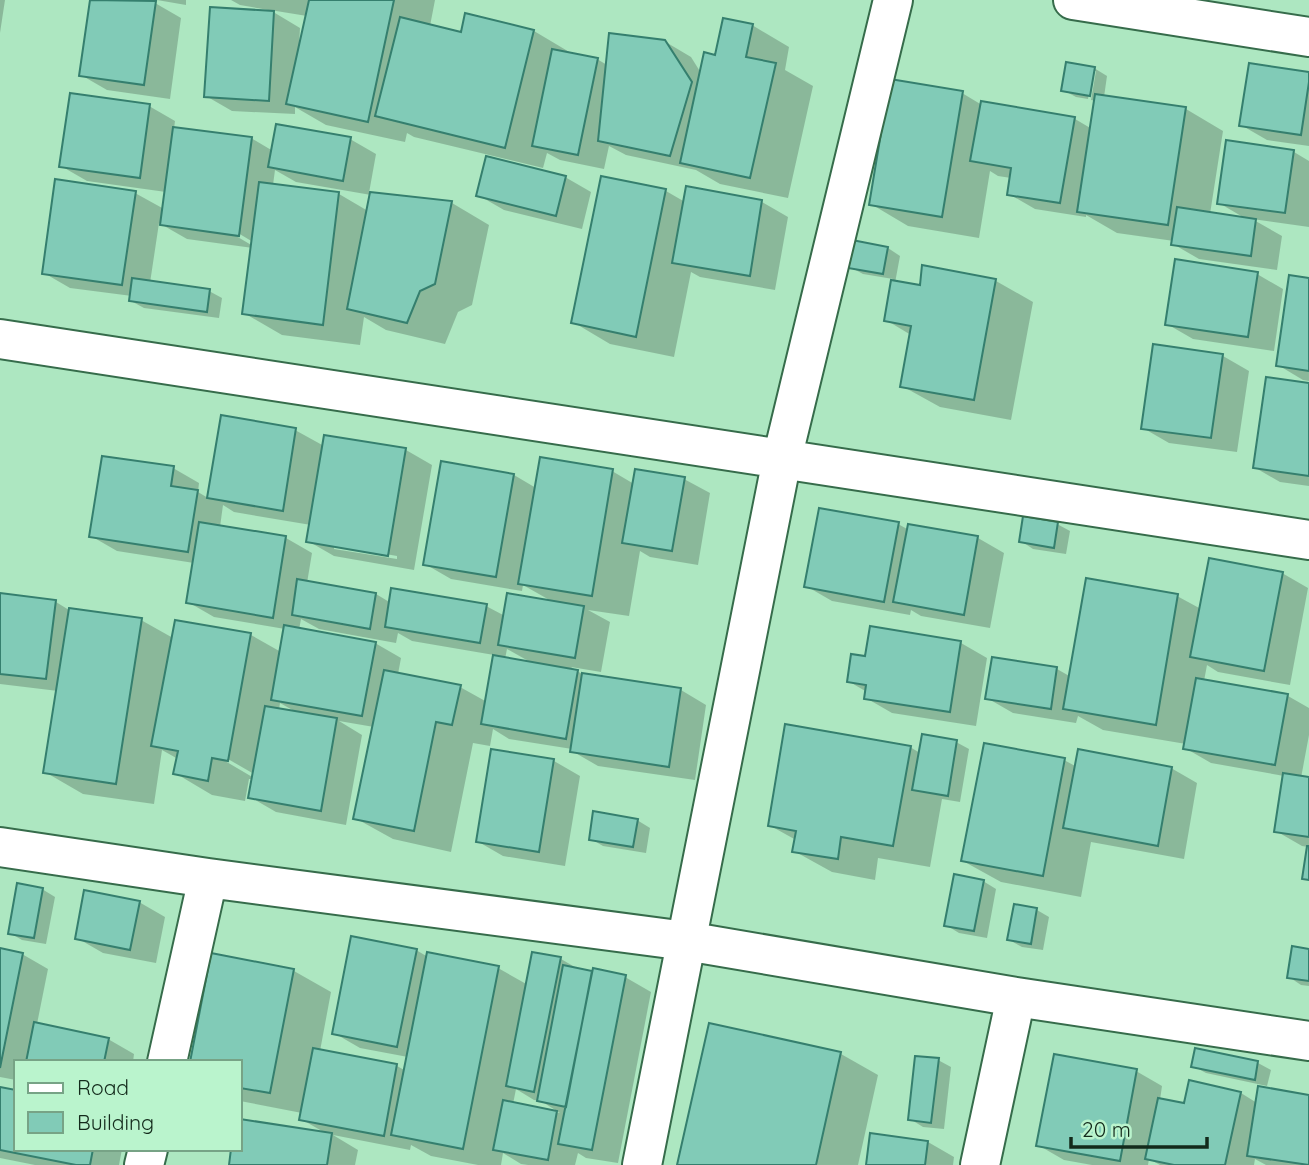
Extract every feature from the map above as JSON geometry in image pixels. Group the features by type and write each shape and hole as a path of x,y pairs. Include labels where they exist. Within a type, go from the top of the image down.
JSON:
{"street":[{"path":"642,1165 782,459 893,0"},
{"path":"1073,0 1309,37"},
{"path":"0,340 1309,540"},
{"path":"0,847 208,878 686,941 1016,997 1309,1041"},
{"path":"167,1060 208,878"},
{"path":"980,1165 1016,997"}],"building":[{"path":"90,0 156,1 144,85 79,76"},
{"path":"309,0 394,0 368,122 286,104"},
{"path":"210,7 274,11 269,101 204,97"},
{"path":"465,13 534,30 505,148 375,116 400,17 461,32"},
{"path":"723,18 753,24 746,57 776,63 750,178 680,163 704,52 715,55"},
{"path":"609,33 665,40 692,82 670,156 598,141"},
{"path":"552,49 598,58 578,155 532,146"},
{"path":"1066,62 1095,67 1090,96 1061,91"},
{"path":"1249,63 1309,72 1301,135 1239,126"},
{"path":"890,79 963,91 942,217 869,205"},
{"path":"70,93 150,104 140,178 59,167"},
{"path":"1095,94 1186,107 1168,225 1077,212"},
{"path":"981,101 1075,117 1060,203 1007,195 1011,168 970,161"},
{"path":"276,124 351,137 343,181 268,167"},
{"path":"173,127 252,137 239,236 160,225"},
{"path":"1226,140 1294,150 1285,213 1217,204"},
{"path":"486,156 566,176 556,216 476,196"},
{"path":"601,176 666,189 636,337 571,323"},
{"path":"55,179 136,191 122,285 42,274"},
{"path":"259,182 339,192 323,325 242,314"},
{"path":"686,186 762,200 750,276 672,263"},
{"path":"370,192 452,201 435,284 420,291 407,323 347,309"},
{"path":"1177,207 1256,219 1251,256 1171,245"},
{"path":"852,240 888,247 883,274 848,268"},
{"path":"1175,259 1258,272 1248,337 1165,325"},
{"path":"922,265 996,279 974,400 900,387 911,326 884,321 891,280 920,285"},
{"path":"1289,275 1309,278 1309,371 1276,366"},
{"path":"132,278 210,289 207,312 129,301"},
{"path":"1153,344 1223,354 1211,438 1141,429"},
{"path":"1266,377 1309,383 1309,476 1253,468"},
{"path":"221,415 296,428 283,511 207,498"},
{"path":"324,435 406,448 388,556 306,542"},
{"path":"102,456 174,466 171,486 198,490 188,552 89,537"},
{"path":"540,457 613,469 592,596 518,584"},
{"path":"441,461 514,474 496,577 423,565"},
{"path":"635,469 685,477 672,551 622,543"},
{"path":"819,508 899,522 884,602 804,587"},
{"path":"1023,516 1058,522 1054,548 1019,542"},
{"path":"199,522 286,536 273,618 186,603"},
{"path":"908,524 978,536 964,615 893,602"},
{"path":"1209,558 1283,572 1264,671 1190,657"},
{"path":"1086,578 1178,594 1156,725 1063,709"},
{"path":"297,579 376,593 370,629 292,615"},
{"path":"391,588 487,604 480,643 385,627"},
{"path":"0,593 56,600 46,679 0,674"},
{"path":"507,593 584,606 575,658 498,645"},
{"path":"69,608 142,618 116,784 43,773"},
{"path":"175,620 251,633 228,761 212,758 208,781 173,774 178,751 151,746"},
{"path":"284,625 376,642 362,716 271,700"},
{"path":"870,626 961,641 950,712 864,699 866,685 847,682 851,654 865,656"},
{"path":"493,655 578,670 566,739 481,724"},
{"path":"992,657 1057,667 1051,709 985,699"},
{"path":"384,670 461,685 452,725 436,722 414,831 353,819"},
{"path":"582,673 681,688 669,767 570,752"},
{"path":"1196,678 1288,694 1275,765 1183,749"},
{"path":"265,706 337,718 321,811 248,798"},
{"path":"785,724 911,746 893,846 841,837 838,859 792,852 796,831 768,826"},
{"path":"922,734 957,740 948,796 912,790"},
{"path":"984,743 1065,758 1043,876 961,861"},
{"path":"491,749 554,759 539,852 476,842"},
{"path":"1078,749 1172,767 1158,846 1063,828"},
{"path":"1283,773 1309,777 1309,837 1274,832"},
{"path":"593,811 638,819 633,847 589,840"},
{"path":"1309,846 1309,880 1302,879"},
{"path":"954,874 984,880 974,931 944,926"},
{"path":"17,883 43,888 34,938 8,934"},
{"path":"84,890 140,901 130,950 75,939"},
{"path":"1014,904 1037,908 1031,944 1007,940"},
{"path":"351,936 417,949 397,1047 332,1034"},
{"path":"1292,946 1309,949 1309,981 1287,978"},
{"path":"0,948 23,953 0,1068"},
{"path":"427,952 499,966 463,1149 391,1135"},
{"path":"532,952 561,957 534,1092 506,1086"},
{"path":"211,953 294,969 270,1093 242,1088 242,1060 190,1060"},
{"path":"563,965 592,971 566,1107 537,1101"},
{"path":"593,968 626,975 592,1150 558,1144"},
{"path":"34,1022 109,1038 104,1060 26,1060"},
{"path":"709,1023 841,1052 816,1165 677,1165"},
{"path":"313,1048 397,1064 384,1136 299,1120"},
{"path":"1195,1048 1258,1061 1255,1080 1191,1067"},
{"path":"1054,1054 1137,1069 1120,1161 1036,1146"},
{"path":"915,1056 939,1058 931,1123 908,1120"},
{"path":"1189,1080 1241,1092 1225,1165 1174,1165 1145,1159 1158,1098 1184,1103"},
{"path":"1258,1086 1309,1095 1309,1165 1247,1156"},
{"path":"0,1087 14,1090 14,1151 93,1151 90,1165 76,1165 0,1150"},
{"path":"503,1100 557,1111 548,1160 493,1150"},
{"path":"242,1119 332,1133 327,1165 229,1165 231,1151 242,1151"},
{"path":"870,1133 928,1141 925,1165 866,1165"}]}
